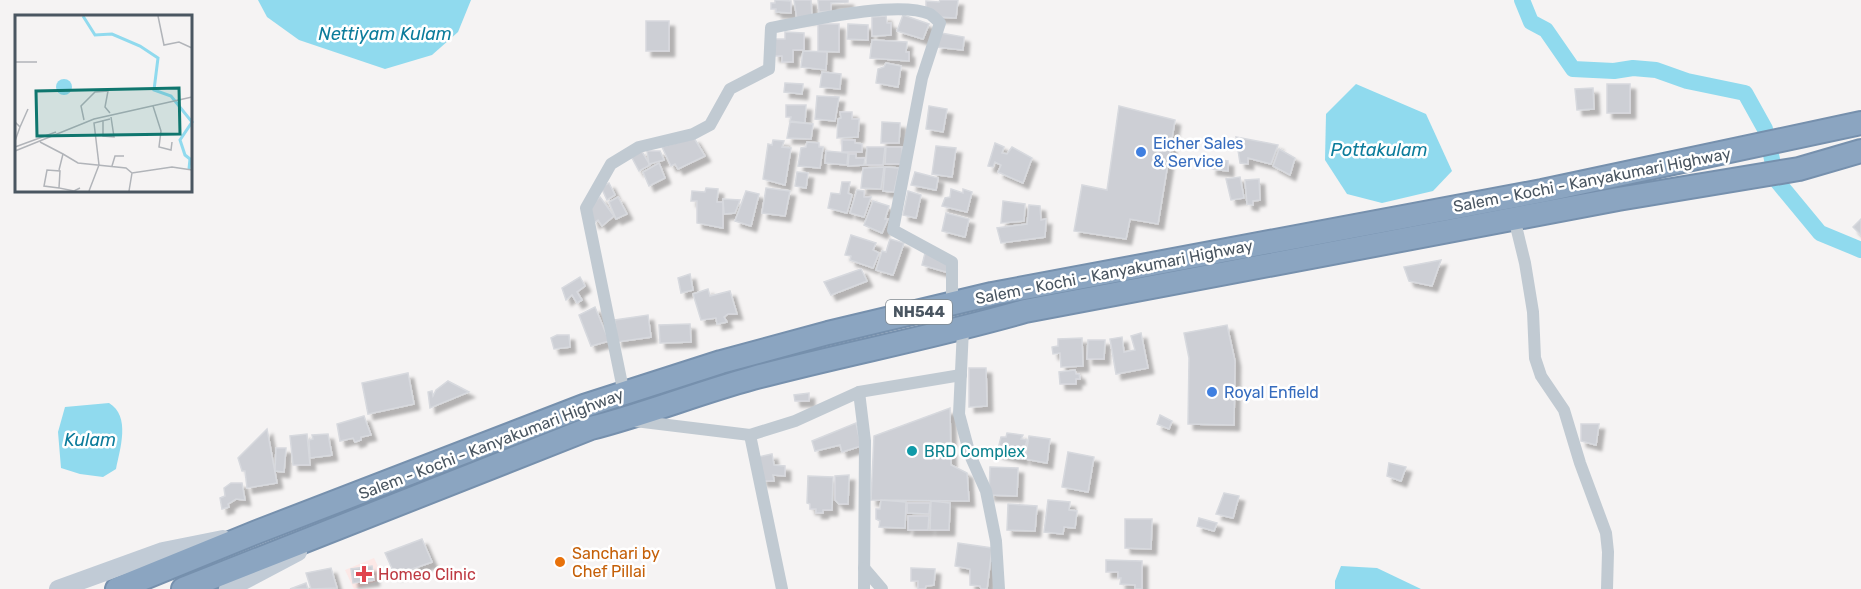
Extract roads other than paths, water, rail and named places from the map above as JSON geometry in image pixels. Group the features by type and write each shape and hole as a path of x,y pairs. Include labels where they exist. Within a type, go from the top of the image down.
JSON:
{"highway":[{"name":"Salem - Kochi - Kanyakumari Highway","path":"117,589 256,532 584,406 721,362 807,338 993,294 1542,191 1861,123"},
{"name":"Salem - Kochi - Kanyakumari Highway","path":"183,589 591,428 750,379 963,329 1024,311 1514,218 1799,169 1861,151"},
{"path":"584,406 591,428"}],"street":[{"path":"624,394 586,208 611,164 639,147 693,134 710,125 730,89 769,69 771,28 873,7 912,8 929,14 940,23 922,78 893,230 952,262 952,304"},
{"path":"1514,218 1525,263 1533,312 1535,358 1541,376 1564,410 1580,463 1606,533 1608,552 1606,589"},
{"path":"963,329 959,414 970,455 986,492 996,541 999,589"},
{"path":"624,419 750,435 795,422 860,392 961,375"},
{"path":"860,392 865,441 864,589"},
{"path":"750,435 782,589"},
{"path":"228,589 336,529"},
{"path":"58,589 164,551 256,532"},
{"path":"864,568 882,589"}],"water":[{"name":"Nettiyam Kulam","path":"258,0 471,0 458,32 432,55 385,69 299,40 267,17"},
{"name":"Pottakulam","path":"1356,84 1426,114 1452,171 1433,191 1382,203 1347,194 1325,160 1326,114"},
{"name":"Kulam","path":"109,403 116,409 122,424 116,469 103,477 80,474 61,468 58,432 65,407"},
{"path":"1341,566 1377,568 1421,589 1335,589 1335,581"}],"waterway":[{"path":"1522,0 1531,22 1546,30 1573,69 1656,70 1687,81 1745,93 1765,129 1777,181 1820,233 1861,250"}],"place":[{"name":"Eicher Sales & Service","path":"1141,152"},
{"name":"Royal Enfield","path":"1212,392"},
{"name":"BRD Complex","path":"912,451"},
{"name":"Sanchari by Chef Pillai","path":"560,562"},
{"name":"Homeo Clinic","path":"364,574"}]}
